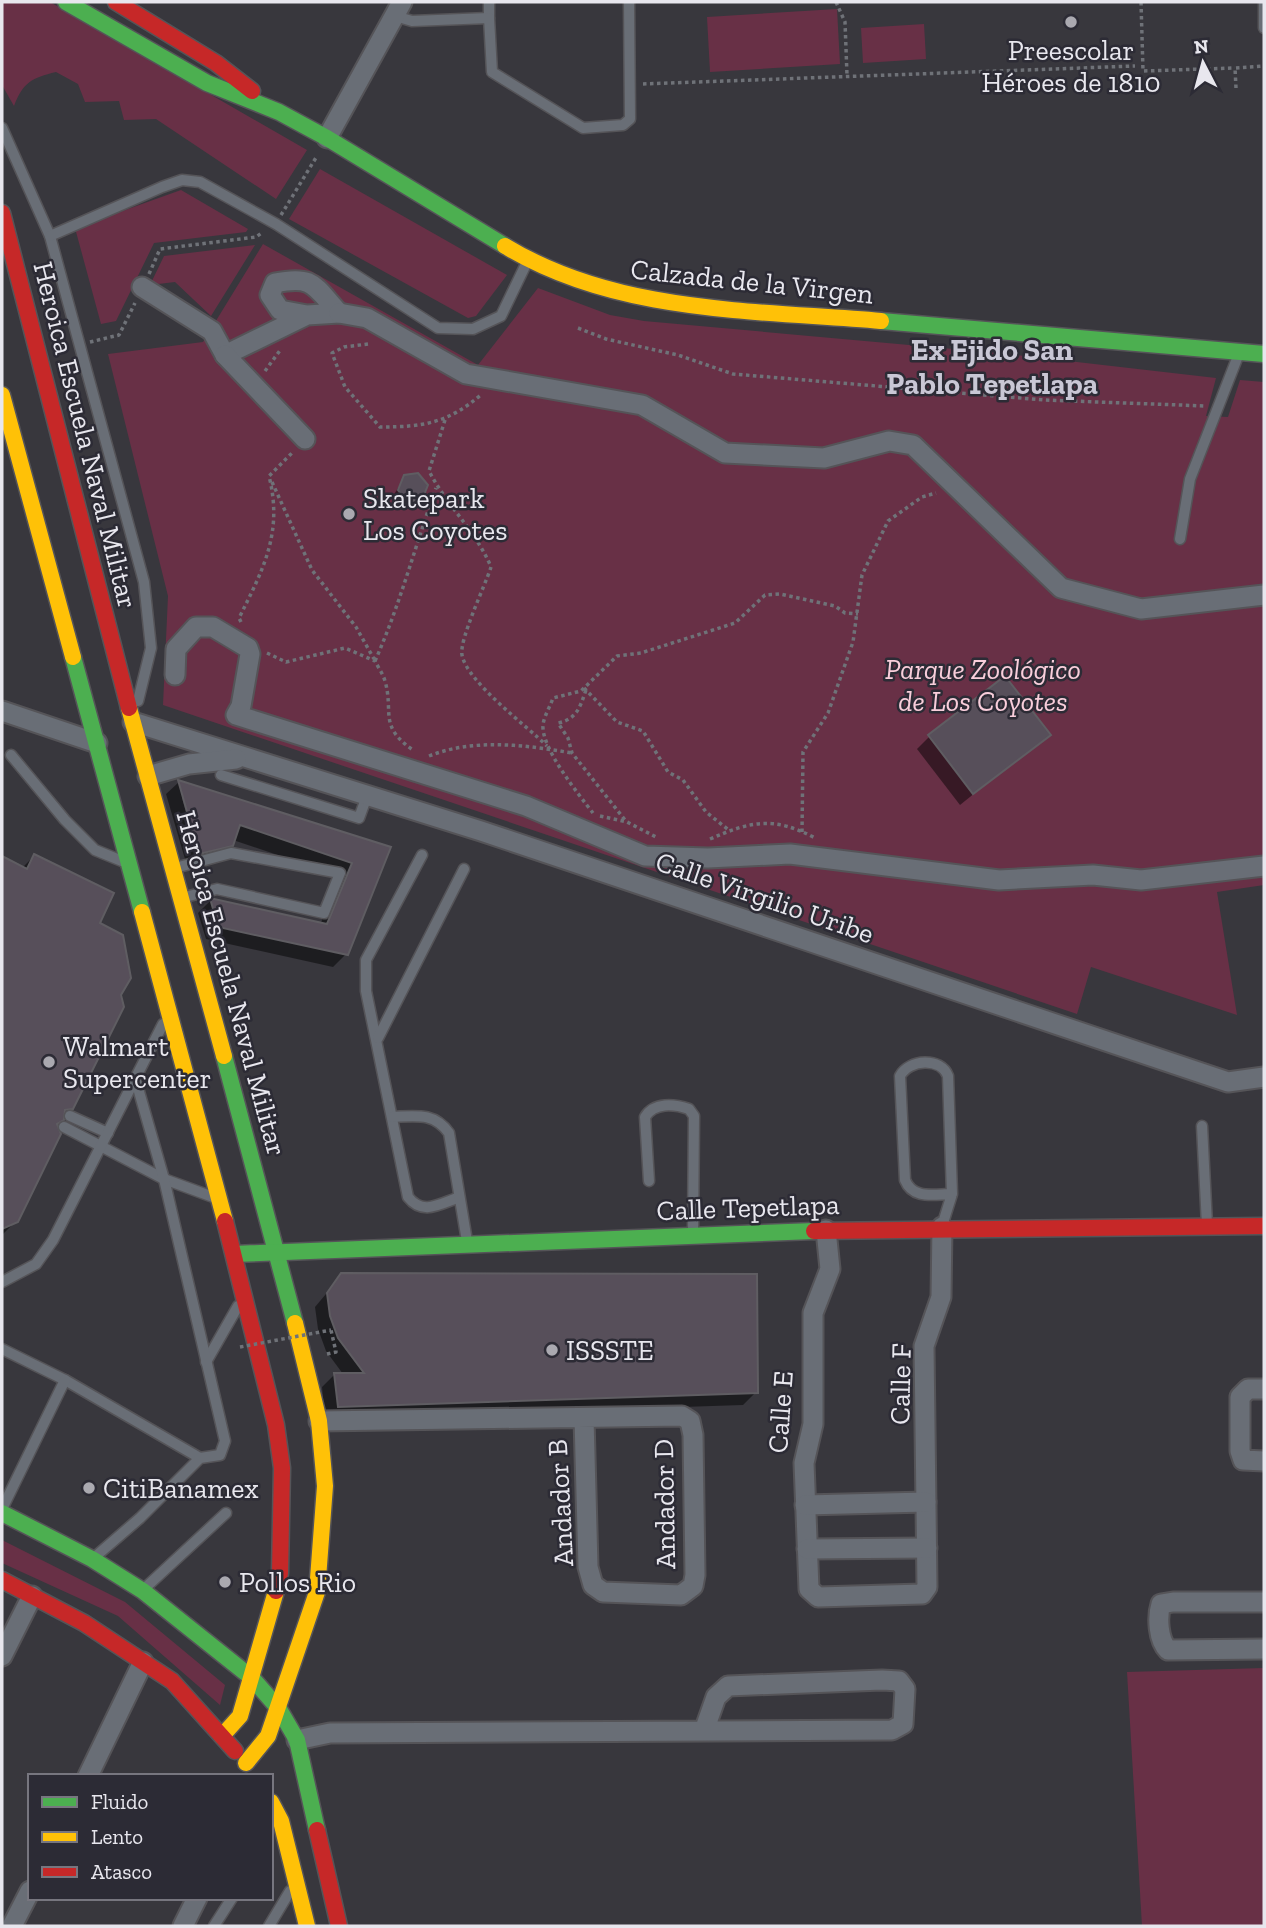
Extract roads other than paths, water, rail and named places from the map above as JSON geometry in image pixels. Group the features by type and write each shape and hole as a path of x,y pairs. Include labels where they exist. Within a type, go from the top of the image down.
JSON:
{"main road":[{"name":"Calzada de la Virgen","path":"66,2 207,83 279,112 327,138 528,260 607,290 668,303 1264,354"},
{"name":"Calzada de la Virgen","path":"116,2 216,63 279,112"},
{"name":"Heroica Escuela Naval Militar","path":"2,213 38,402 148,776 279,1254 319,1421 325,1486 317,1592 279,1709 251,1769"},
{"path":"2,395 234,1254 266,1379 282,1468 280,1573 240,1716 222,1736"},
{"path":"6,412 38,402"},
{"name":"Calle Tepetlapa","path":"234,1254 826,1230 1264,1226"},
{"path":"2,1511 92,1559 143,1591 252,1678 279,1709 297,1740 339,1926"},
{"path":"2,1580 84,1623 172,1681 251,1769"},
{"path":"273,1806 281,1821 307,1926"}],"street":[{"path":"327,138 399,9"},
{"path":"339,313 313,285 298,278 275,283 270,295 279,310 307,315 339,313 367,318 466,374 642,405 725,453 824,458 889,441 913,445 1061,588 1141,609 1264,594"},
{"path":"142,288 212,331 225,355 305,439"},
{"path":"225,355 307,315"},
{"path":"175,675 176,649 196,627 213,627 248,648 250,654 236,715 526,806 645,856 708,858 790,854 999,880 1093,875 1140,880 1264,866"},
{"path":"2,711 97,743"},
{"name":"Calle Virgilio Uribe","path":"133,722 367,796 1228,1082 1264,1077"},
{"name":"Calle Virgilio Uribe","path":"148,776 189,764 248,759"},
{"name":"Calle F","path":"818,1597 922,1594 927,1587 924,1346 941,1297 942,1227"},
{"name":"Calle E","path":"818,1597 809,1589 804,1463 813,1424 813,1313 830,1269 826,1230"},
{"path":"1264,1389 1248,1389 1240,1397 1243,1460 1264,1461"},
{"name":"Andador D","path":"584,1418 682,1416 690,1421 693,1435 693,1586"},
{"path":"319,1421 584,1418"},
{"name":"Andador B","path":"584,1418 588,1567 593,1585 603,1592 681,1595 693,1586"},
{"path":"804,1505 926,1502"},
{"path":"807,1549 927,1548"},
{"path":"2,1656 32,1596"},
{"path":"1264,1602 1173,1602 1161,1604 1159,1613 1163,1644 1168,1650 1264,1649"},
{"path":"89,1774 143,1662"},
{"path":"297,1740 330,1733 892,1730 903,1724 905,1689 899,1681 882,1680 728,1686 716,1697 704,1731"},
{"path":"12,1926 28,1895"},
{"path":"183,1926 196,1900"}],"lane":[{"path":"489,2 492,72 583,128 623,125 630,119 629,2"},
{"path":"1264,2 1264,29"},
{"path":"399,9 412,21 489,18"},
{"path":"2,128 50,236 144,582 151,648 133,722"},
{"path":"50,236 182,180 200,181 276,224 438,328 473,329 500,316 528,260"},
{"path":"1180,539 1190,479 1239,352"},
{"path":"11,755 65,820 95,850 130,864"},
{"path":"221,775 359,818 367,796"},
{"path":"173,868 231,853 340,873 324,912 217,889 181,898"},
{"path":"422,855 366,960 366,990 408,1197 415,1206 426,1209 457,1198"},
{"path":"377,1038 464,869"},
{"path":"2,1282 36,1264 48,1248 136,1081 169,1011"},
{"path":"942,1227 952,1194 948,1076 945,1068 937,1064 914,1063 905,1068 900,1076 905,1180 909,1189 916,1194 952,1194"},
{"path":"92,1559 140,1518 200,1458 220,1455 225,1441 164,1178 136,1081"},
{"path":"649,1181 645,1117 657,1107 677,1105 689,1109 694,1116 693,1236"},
{"path":"70,1116 108,1133"},
{"path":"392,1117 428,1116 441,1122 450,1133 457,1198 467,1244"},
{"path":"1202,1126 1207,1226"},
{"path":"64,1127 164,1178 219,1199"},
{"path":"206,1362 244,1296"},
{"path":"2,1349 65,1380 200,1458"},
{"path":"2,1511 65,1380"},
{"path":"143,1591 226,1513"},
{"path":"273,1832 281,1821"},
{"path":"269,1926 296,1881"},
{"path":"214,1926 231,1900"}],"place":[{"name":"Preescolar Héroes de 1810","path":"1071,22"},
{"name":"Skatepark Los Coyotes","path":"349,514"},
{"name":"Walmart Supercenter","path":"49,1062"},
{"name":"ISSSTE","path":"552,1350"},
{"name":"CitiBanamex","path":"89,1488"},
{"name":"Pollos Rio","path":"225,1582"}],"district":[{"name":"Ex Ejido San Pablo Tepetlapa","path":"992,367"}],"park label":[{"name":"Parque Zoológico de Los Coyotes","path":"983,685"}]}
